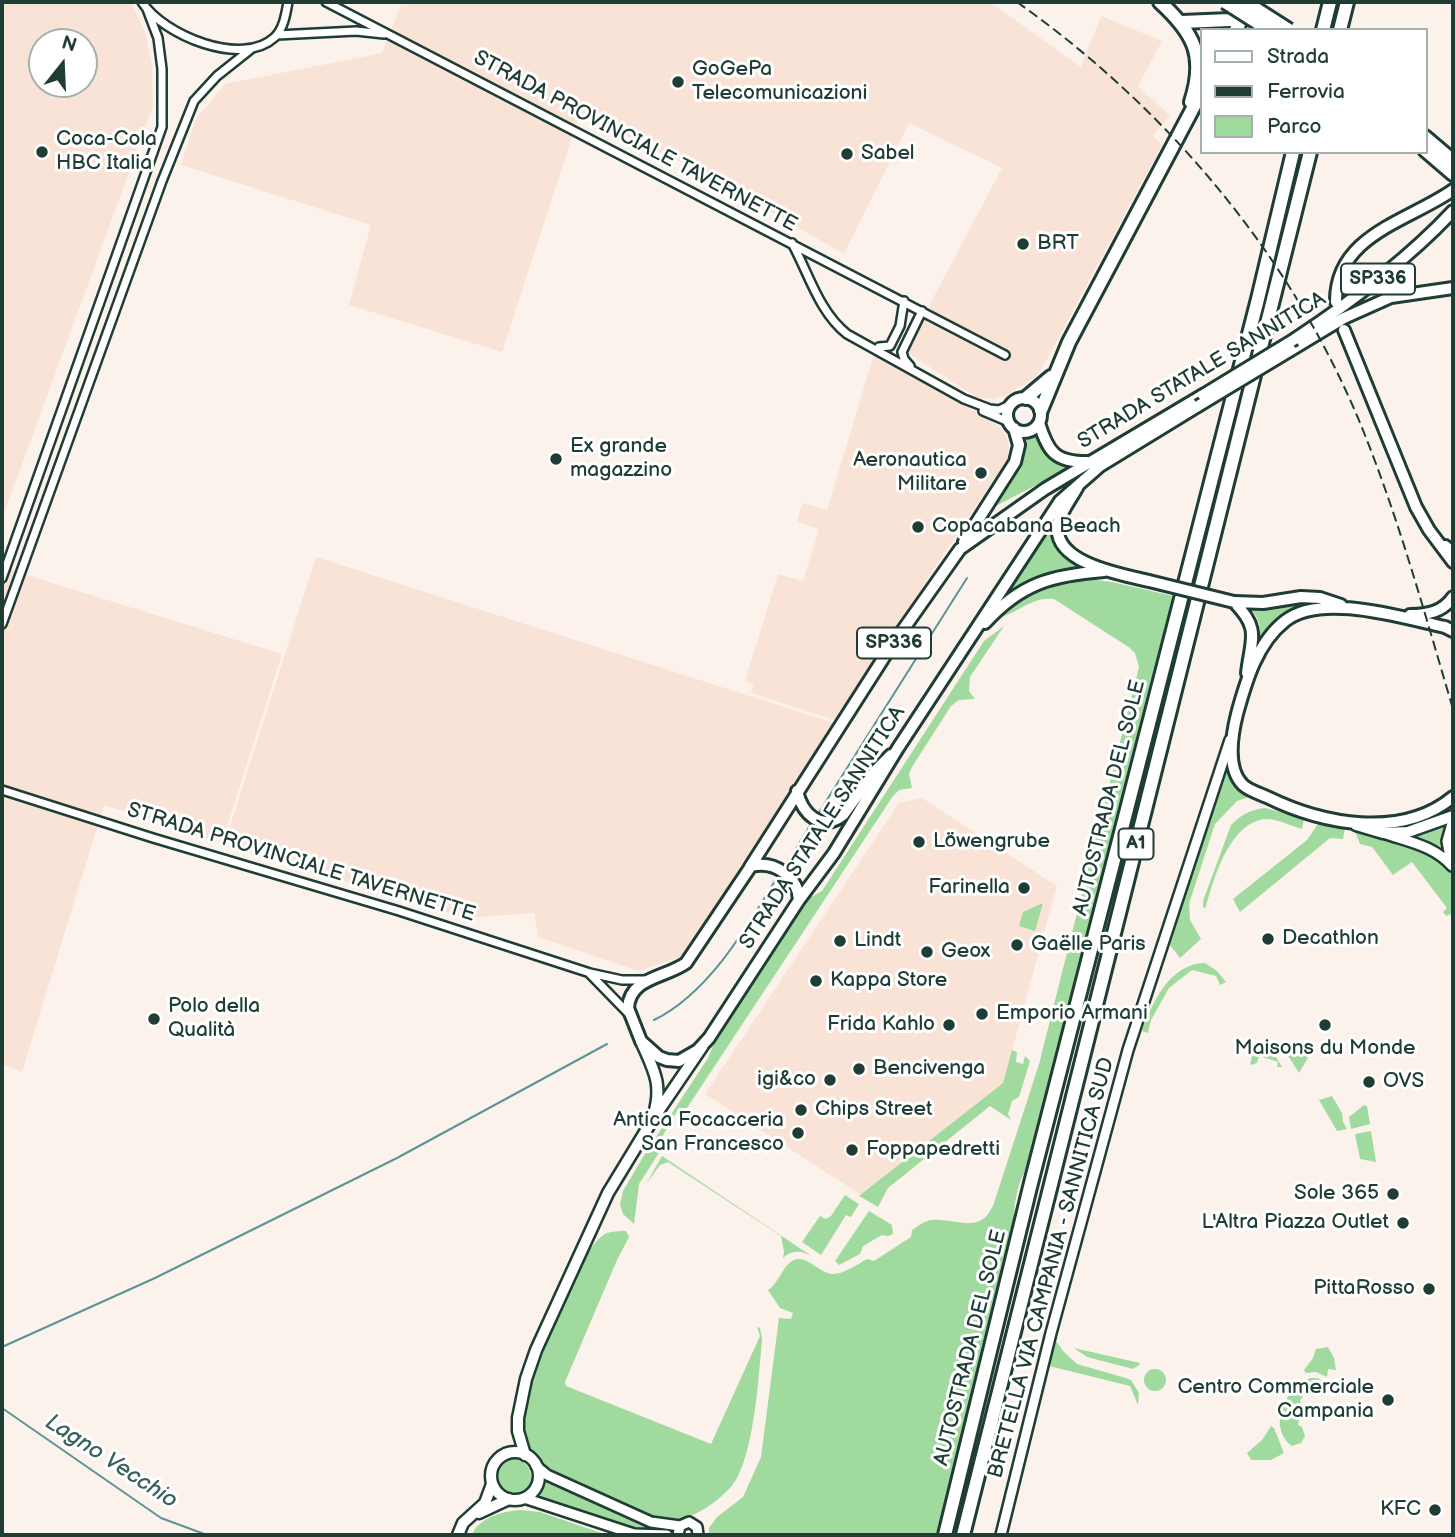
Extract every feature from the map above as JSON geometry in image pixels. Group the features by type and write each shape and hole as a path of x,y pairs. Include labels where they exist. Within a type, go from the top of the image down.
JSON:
{"highway":[{"path":"1160,2 1182,22 1196,52 1198,75 1183,126"},
{"path":"1225,2 1266,28"},
{"path":"1324,28 1330,2"},
{"path":"1340,28 1346,2"},
{"path":"1182,22 1230,20 1247,5"},
{"path":"1237,28 1247,5"},
{"path":"1247,5 1286,28"},
{"path":"1040,416 1054,374 1200,95"},
{"path":"1427,139 1453,161"},
{"path":"1427,152 1453,174"},
{"name":"AUTOSTRADA DEL SOLE","path":"944,1535 1293,154"},
{"name":"AUTOSTRADA DEL SOLE","path":"963,1535 1309,154"},
{"path":"1026,398 1054,374"}],"main road":[{"path":"1336,302 1336,290 1347,262 1362,242 1453,190"},
{"name":"STRADA STATALE SANNITICA","path":"525,1455 519,1432 520,1404 536,1350 608,1193 653,1119 834,853 898,748 970,640 985,612 1066,493 1100,466 1198,406 1344,307 1432,234 1453,211"},
{"path":"1293,344 1391,297 1453,288"},
{"path":"1344,330 1416,506 1429,530 1449,551 1453,562"},
{"name":"STRADA STATALE SANNITICA","path":"960,549 1024,502 1293,344"},
{"path":"1040,416 1028,431 1012,425 1007,413 1010,405 1020,398 1035,401 1040,416 1047,446 1053,453 1072,462 1090,462"},
{"name":"STRADA STATALE SANNITICA","path":"628,1013 628,1003 634,989 686,964 888,651 960,549 1015,462 1019,445 1012,425"},
{"name":"STRADA STATALE SANNITICA","path":"1079,483 1059,519 1057,529 1062,543 1070,553 1085,562 1107,571 1234,602 1263,603 1301,597 1320,598 1344,606"},
{"name":"STRADA STATALE SANNITICA","path":"970,640 1008,600 1029,586 1055,576 1107,571"},
{"path":"1384,614 1415,616 1435,612 1448,604 1453,597"},
{"path":"1234,602 1246,615 1253,635 1233,732 1233,766 1243,785 1283,805 1383,833 1408,832 1453,818"},
{"path":"1245,684 1262,647 1272,633 1286,619 1311,611 1344,606 1449,629"},
{"path":"797,791 805,811 814,819 824,823 836,821 876,770 898,748"},
{"path":"1352,824 1402,821 1453,797"},
{"path":"749,868 764,864 789,877 798,889 799,901"},
{"path":"628,1013 655,1073 659,1091 653,1119"},
{"name":"STRADA STATALE SANNITICA","path":"641,1041 659,1057 672,1061 685,1058 709,1038"},
{"name":"STRADA STATALE SANNITICA","path":"509,1453 519,1432"},
{"path":"463,1523 489,1507 509,1499 524,1498 536,1488 536,1466 525,1455 509,1453 496,1461 491,1476 492,1484 496,1491 509,1499"},
{"path":"458,1535 463,1523 485,1503 492,1484"}],"street":[{"path":"144,5 162,23 183,36 227,48 251,49 264,45 277,35 288,2"},
{"name":"STRADA PROVINCIALE TAVERNETTE","path":"326,2 792,243 834,324 1012,425"},
{"path":"2,578 162,127 163,93 158,38 144,5"},
{"name":"STRADA PROVINCIALE TAVERNETTE","path":"277,35 356,30 391,34"},
{"path":"2,624 162,180 194,101 217,76 251,49"},
{"path":"792,243 1005,355"},
{"path":"872,346 890,346 900,326 904,302"},
{"path":"915,371 904,359 902,352 922,311"},
{"name":"STRADA PROVINCIALE TAVERNETTE","path":"971,402 999,410 1010,405"},
{"name":"BRETELLA VIA CAMPANIA - SANNITICA SUD","path":"1001,1535 1051,1333 1128,1050 1233,732"},
{"name":"STRADA PROVINCIALE TAVERNETTE","path":"2,790 399,911 590,973 622,980 649,980"},
{"path":"1453,818 1447,841 1453,868"},
{"path":"1383,833 1432,849 1442,854 1453,868"},
{"name":"STRADA PROVINCIALE TAVERNETTE","path":"590,973 628,1013"},
{"path":"536,1466 547,1475 651,1522 679,1531 685,1522 692,1522 698,1527 699,1535"},
{"path":"524,1498 636,1535 667,1535"}],"shaded area":[{"path":"2,2 131,2 145,32 152,65 153,107 2,519"},
{"path":"402,2 990,2 1081,67 1101,16 1162,41 1138,86 1170,116 1153,136 1162,145 1047,359 1036,377 1007,395 992,399 976,397 908,353 931,302 1002,168 909,123 844,254 699,171 580,113 502,352 349,305 371,225 181,165 196,119 225,84 382,53"},
{"path":"874,354 915,375 1000,427 1009,448 1007,460 835,720 751,693 754,684 745,681 778,574 803,581 819,529 797,522 802,503 827,510"},
{"path":"316,557 834,723 686,951 678,958 638,971 538,937 534,913 466,918 224,845"},
{"path":"2,565 282,654 222,842 104,805 22,1072 2,1064"},
{"path":"922,798 1057,886 1003,1083 861,1195 705,1094 899,803"}],"green space":[{"path":"1037,432 1049,455 1073,466 990,509 1019,466 1024,446 1023,436 1031,436"},
{"path":"1049,531 1062,554 1085,567 1046,574 1010,591"},
{"path":"1080,578 1112,582 1173,596 1030,1161 1018,1189 1014,1220 937,1535 709,1535 709,1528 717,1517 743,1497 761,1457 779,1318 791,1319 793,1313 780,1308 768,1290 786,1267 797,1259 807,1261 827,1273 841,1273 867,1259 874,1261 911,1237 912,1230 924,1223 932,1220 976,1222 989,1213 994,1203 1039,1064 1139,667 1135,653 1130,648 1054,599 1033,602 999,618 1036,590"},
{"path":"1294,602 1323,604 1292,612 1256,657 1259,625 1249,606"},
{"path":"1004,626 970,677 969,691 975,699 959,700 951,706 912,767 909,774 912,788 899,790 893,796 685,1111 679,1108 662,1137 664,1145 639,1184 634,1224 623,1214 620,1205 623,1191 708,1058 720,1029 804,901 822,891 984,641"},
{"path":"1231,750 1231,764 1255,795 1237,801 1215,824 1189,904 1190,920 1201,939 1180,958 1170,945"},
{"path":"1265,808 1304,818 1302,829 1265,819 1242,830 1225,853 1206,907 1203,908 1203,901 1231,825 1246,813"},
{"path":"1320,821 1345,828 1343,839 1330,838 1240,912 1233,899 1307,840"},
{"path":"1445,823 1446,851 1411,837"},
{"path":"1354,829 1436,853 1451,871 1453,913 1446,916 1443,912 1447,908 1412,862 1393,875 1372,847 1360,844"},
{"path":"1043,903 1035,931 1019,926 1023,912"},
{"path":"1205,963 1217,971 1226,982 1220,985 1216,976 1192,970 1169,988 1151,1020 1148,1033 1142,1031 1157,997 1172,977 1193,965"},
{"path":"1259,1044 1270,1047 1282,1067 1277,1067 1278,1062 1259,1056 1257,1063 1250,1065 1253,1052"},
{"path":"1307,1047 1309,1056 1299,1073 1283,1048"},
{"path":"1012,1050 1017,1052 1016,1062 1023,1064 1025,1056 1030,1061 1019,1097 1012,1101 1008,1114 1011,1120 990,1106 888,1188 878,1207 859,1196 1003,1083"},
{"path":"1332,1096 1347,1129 1337,1131 1319,1100"},
{"path":"1364,1105 1367,1106 1370,1124 1351,1129 1349,1117"},
{"path":"1371,1131 1376,1162 1360,1159 1355,1134"},
{"path":"662,1156 813,1257 798,1252 783,1258 781,1236 668,1162 660,1165 646,1184"},
{"path":"845,1195 859,1204 851,1217 846,1215 821,1255 802,1242 820,1216 826,1219 831,1216"},
{"path":"869,1211 892,1225 893,1234 882,1235 863,1246 860,1254 839,1265 835,1261"},
{"path":"626,1231 629,1237 565,1382 566,1386 711,1444 760,1336 757,1327 760,1328 762,1339 754,1417 745,1459 738,1476 716,1501 692,1515 674,1520 665,1521 642,1515 552,1473 532,1455 521,1426 521,1412 529,1380 581,1264 605,1234"},
{"path":"1056,1341 1077,1364 1131,1380 1139,1393 1138,1405 1130,1386 1049,1366"},
{"path":"1328,1347 1336,1370 1328,1369 1327,1377 1316,1372 1306,1373 1304,1370 1316,1349"},
{"path":"1074,1348 1140,1363 1133,1369 1087,1357"},
{"path":"1155,1369 1163,1372 1166,1380 1163,1388 1155,1391 1147,1388 1144,1380 1147,1372"},
{"path":"1310,1378 1318,1378 1324,1383 1320,1386 1316,1381 1311,1382 1300,1401 1302,1405 1298,1425 1302,1427 1305,1436 1301,1443 1292,1446 1281,1429 1282,1409 1293,1390"},
{"path":"1271,1426 1284,1453 1271,1460 1251,1460 1247,1453 1262,1440"},
{"path":"513,1459 526,1464 531,1477 526,1490 513,1495 500,1490 495,1477 500,1464"},
{"path":"543,1478 645,1524 646,1531 629,1529 534,1496 541,1487"},
{"path":"521,1510 540,1512 607,1535 472,1535 486,1519"}],"waterway":[{"path":"818,814 967,578"},
{"path":"785,866 811,824"},
{"path":"654,1020 674,1008 709,976 740,937 778,876"},
{"path":"2,1347 155,1278 397,1158 607,1044"},
{"name":"Lagno Vecchio","path":"2,1408 161,1518 207,1535"}],"railway":[{"path":"1017,2 1071,43 1171,135 1216,186 1258,240 1296,297 1329,356 1372,453 1409,562 1453,709"}],"place":[{"name":"GoGePa Telecomunicazioni","path":"678,82"},
{"name":"Coca-Cola HBC Italia","path":"42,152"},
{"name":"Sabel","path":"847,154"},
{"name":"BRT","path":"1023,244"},
{"name":"Ex grande magazzino","path":"556,459"},
{"name":"Aeronautica Militare","path":"981,473"},
{"name":"Copacabana Beach","path":"918,527"},
{"name":"Löwengrube","path":"919,842"},
{"name":"Farinella","path":"1024,888"},
{"name":"Decathlon","path":"1268,939"},
{"name":"Lindt","path":"840,941"},
{"name":"Gaëlle Paris","path":"1017,945"},
{"name":"Geox","path":"927,952"},
{"name":"Kappa Store","path":"816,981"},
{"name":"Emporio Armani","path":"982,1014"},
{"name":"Polo della Qualità","path":"154,1019"},
{"name":"Frida Kahlo","path":"949,1025"},
{"name":"Maisons du Monde","path":"1325,1025"},
{"name":"Bencivenga","path":"859,1069"},
{"name":"igi&co","path":"830,1080"},
{"name":"OVS","path":"1369,1082"},
{"name":"Chips Street","path":"801,1110"},
{"name":"Antica Focacceria San Francesco","path":"798,1133"},
{"name":"Foppapedretti","path":"852,1150"},
{"name":"Sole 365","path":"1393,1194"},
{"name":"L'Altra Piazza Outlet","path":"1403,1223"},
{"name":"PittaRosso","path":"1429,1289"},
{"name":"Centro Commerciale Campania","path":"1388,1400"},
{"name":"KFC","path":"1435,1510"}]}
